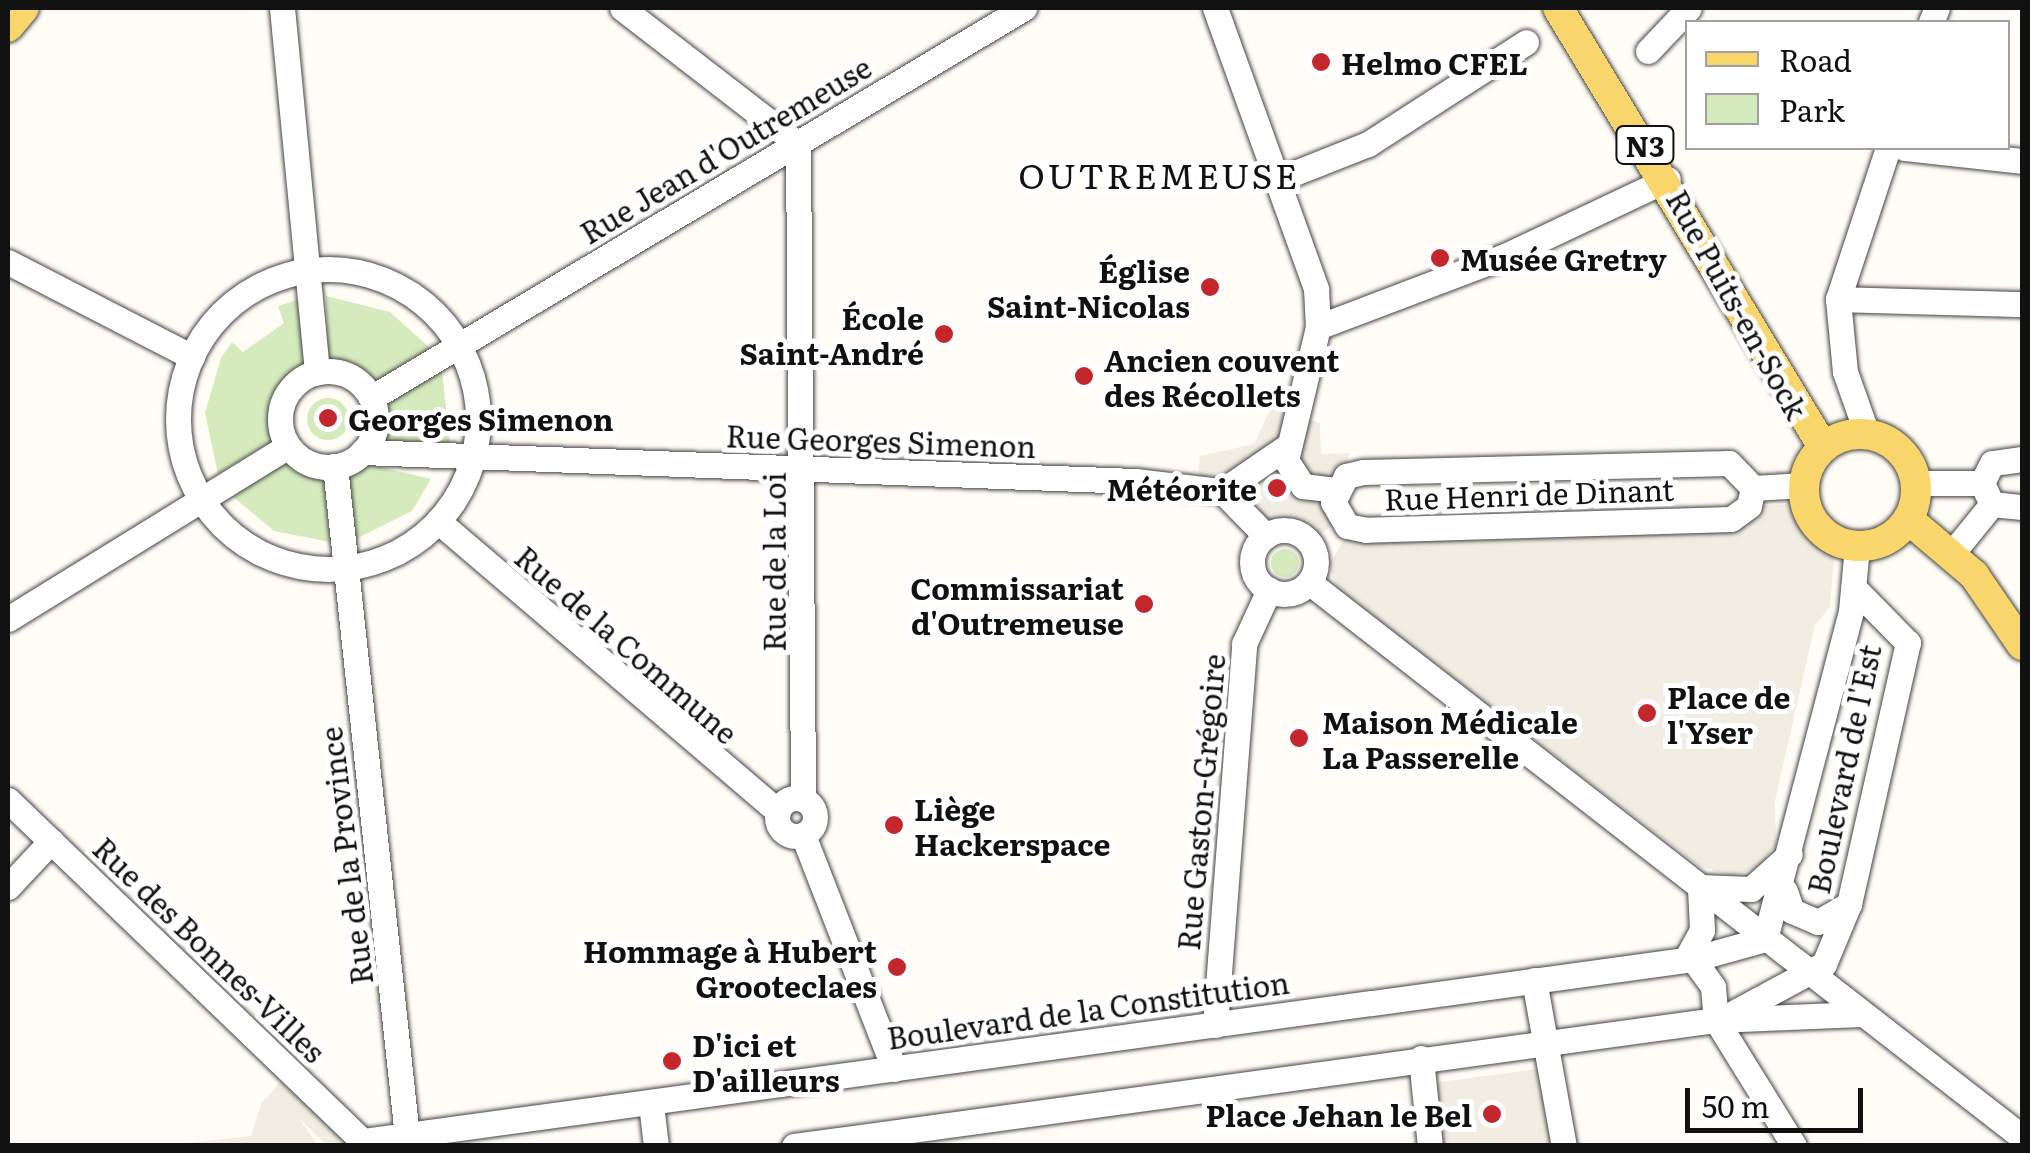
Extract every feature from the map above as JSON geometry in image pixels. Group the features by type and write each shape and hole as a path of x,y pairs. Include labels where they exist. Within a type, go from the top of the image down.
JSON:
{"main road":[{"path":"8,27 24,8"},
{"name":"Rue Puits-en-Sock","path":"1558,8 1668,179 1823,447"},
{"path":"1868,434 1900,451 1916,483 1908,519 1891,536 1857,546 1815,524 1804,485 1823,447 1868,434"},
{"path":"1908,519 1953,552 2022,645"}],"street":[{"path":"282,8 312,270 317,372 282,405 288,446 307,463 335,466 362,452 375,429 371,398 348,376 317,372"},
{"path":"622,8 798,144"},
{"name":"Rue Jean d'Outremeuse","path":"371,398 1024,8"},
{"path":"1214,8 1316,289 1318,328 1288,446 1303,486 1335,490 1340,520 1310,542"},
{"path":"1648,51 1689,8"},
{"path":"1277,180 1368,144 1526,42"},
{"name":"Rue de la Loi","path":"798,144 806,472 803,800 815,815 803,834"},
{"path":"1868,434 1841,353 1838,299 1887,150"},
{"path":"1922,150 2022,161"},
{"path":"1318,328 1505,256 1668,179"},
{"path":"8,262 192,356"},
{"path":"312,270 359,272 403,289 460,347 478,403 474,456 438,521 390,556 345,568 262,555 201,498 179,435 192,356 246,294 312,270"},
{"path":"1838,299 2022,304"},
{"path":"8,619 288,446"},
{"path":"1266,536 1222,492 1288,446"},
{"name":"Rue Georges Simenon","path":"362,452 1222,492"},
{"path":"1953,552 1987,493 1992,463 2022,459"},
{"name":"Rue Henri de Dinant","path":"1335,490 1362,472 1729,463 1754,488 1749,506 1731,520 1366,530 1340,520"},
{"name":"Rue de la Province","path":"335,466 408,1141"},
{"path":"1916,483 1987,493 2022,507"},
{"path":"1754,488 1804,485"},
{"name":"Rue de la Commune","path":"438,521 778,811"},
{"path":"1289,530 1310,542 1317,562 1310,583 1295,593 1269,590 1252,558 1266,536 1289,530"},
{"name":"Boulevard de l'Est","path":"1765,939 1784,891 1854,587 1857,546"},
{"path":"1310,583 2022,1137"},
{"name":"Boulevard de l'Est","path":"1811,976 1834,950 1849,904 1908,643 1854,587"},
{"name":"Rue Gaston-Grégoire","path":"1214,1024 1244,644 1269,590"},
{"name":"Rue des Bonnes-Villes","path":"8,800 366,1144"},
{"path":"778,811 803,800"},
{"name":"Rue de la Loi","path":"778,811 782,831 803,834"},
{"name":"Rue de la Loi","path":"803,834 894,1069"},
{"path":"8,887 50,842"},
{"name":"Boulevard de l'Est","path":"1700,887 1751,889 1793,850"},
{"path":"1700,887 1702,930 1690,959 1712,987 1716,1020 1794,1146"},
{"path":"1784,891 1792,911 1818,922 1849,904"},
{"name":"Boulevard de la Constitution","path":"366,1144 1690,959 1765,939"},
{"path":"1716,1020 1811,976"},
{"path":"1534,980 1564,1146"},
{"path":"794,1146 1716,1020 1861,1014"},
{"path":"1420,1058 1430,1146"},
{"path":"651,1104 656,1146"}],"green space":[{"path":"326,296 390,312 431,349 375,382 328,359"},
{"path":"301,299 304,364 269,401 271,442 218,474 205,413 221,358 232,342 243,352 284,323 278,306"},
{"path":"442,371 450,443 384,441 386,403"},
{"path":"328,398 343,404 349,419 343,434 328,440 313,434 307,419 313,404"},
{"path":"285,463 324,480 330,542 274,531 231,495"},
{"path":"368,464 431,479 412,511 354,540 348,476"},
{"path":"1285,549 1295,553 1299,563 1295,573 1285,577 1275,573 1271,563 1275,553"}],"shaded area":[{"path":"1271,408 1320,423 1321,454 1349,453 1340,520 1309,542 1289,530 1266,536 1197,489 1200,456 1254,444"},
{"name":"Place de l'Yser","path":"1790,504 1834,559 1830,607 1815,625 1775,801 1776,845 1757,868 1732,876 1699,866 1355,603 1337,588 1329,564 1346,537 1733,529 1765,506"},
{"name":"Place Jehan le Bel","path":"1538,1069 1554,1145 1439,1145 1432,1083"},
{"path":"290,1071 367,1145 326,1145 299,1118 318,1145 162,1146 251,1136 261,1104"}],"place":[{"name":"Helmo CFEL","path":"1321,62"},
{"name":"Musée Gretry","path":"1440,258"},
{"name":"Église Saint-Nicolas","path":"1210,287"},
{"name":"École Saint-André","path":"944,334"},
{"name":"Ancien couvent des Récollets","path":"1084,376"},
{"name":"Georges Simenon","path":"328,418"},
{"name":"Météorite","path":"1277,488"},
{"name":"Commissariat d'Outremeuse","path":"1144,604"},
{"name":"Place de l'Yser","path":"1647,713"},
{"name":"Maison Médicale La Passerelle","path":"1299,738"},
{"name":"Liège Hackerspace","path":"894,825"},
{"name":"Hommage à Hubert Grooteclaes","path":"897,967"},
{"name":"D'ici et D'ailleurs","path":"672,1061"},
{"name":"Place Jehan le Bel","path":"1492,1114"}],"district":[{"name":"OUTREMEUSE","path":"1159,174"}]}
